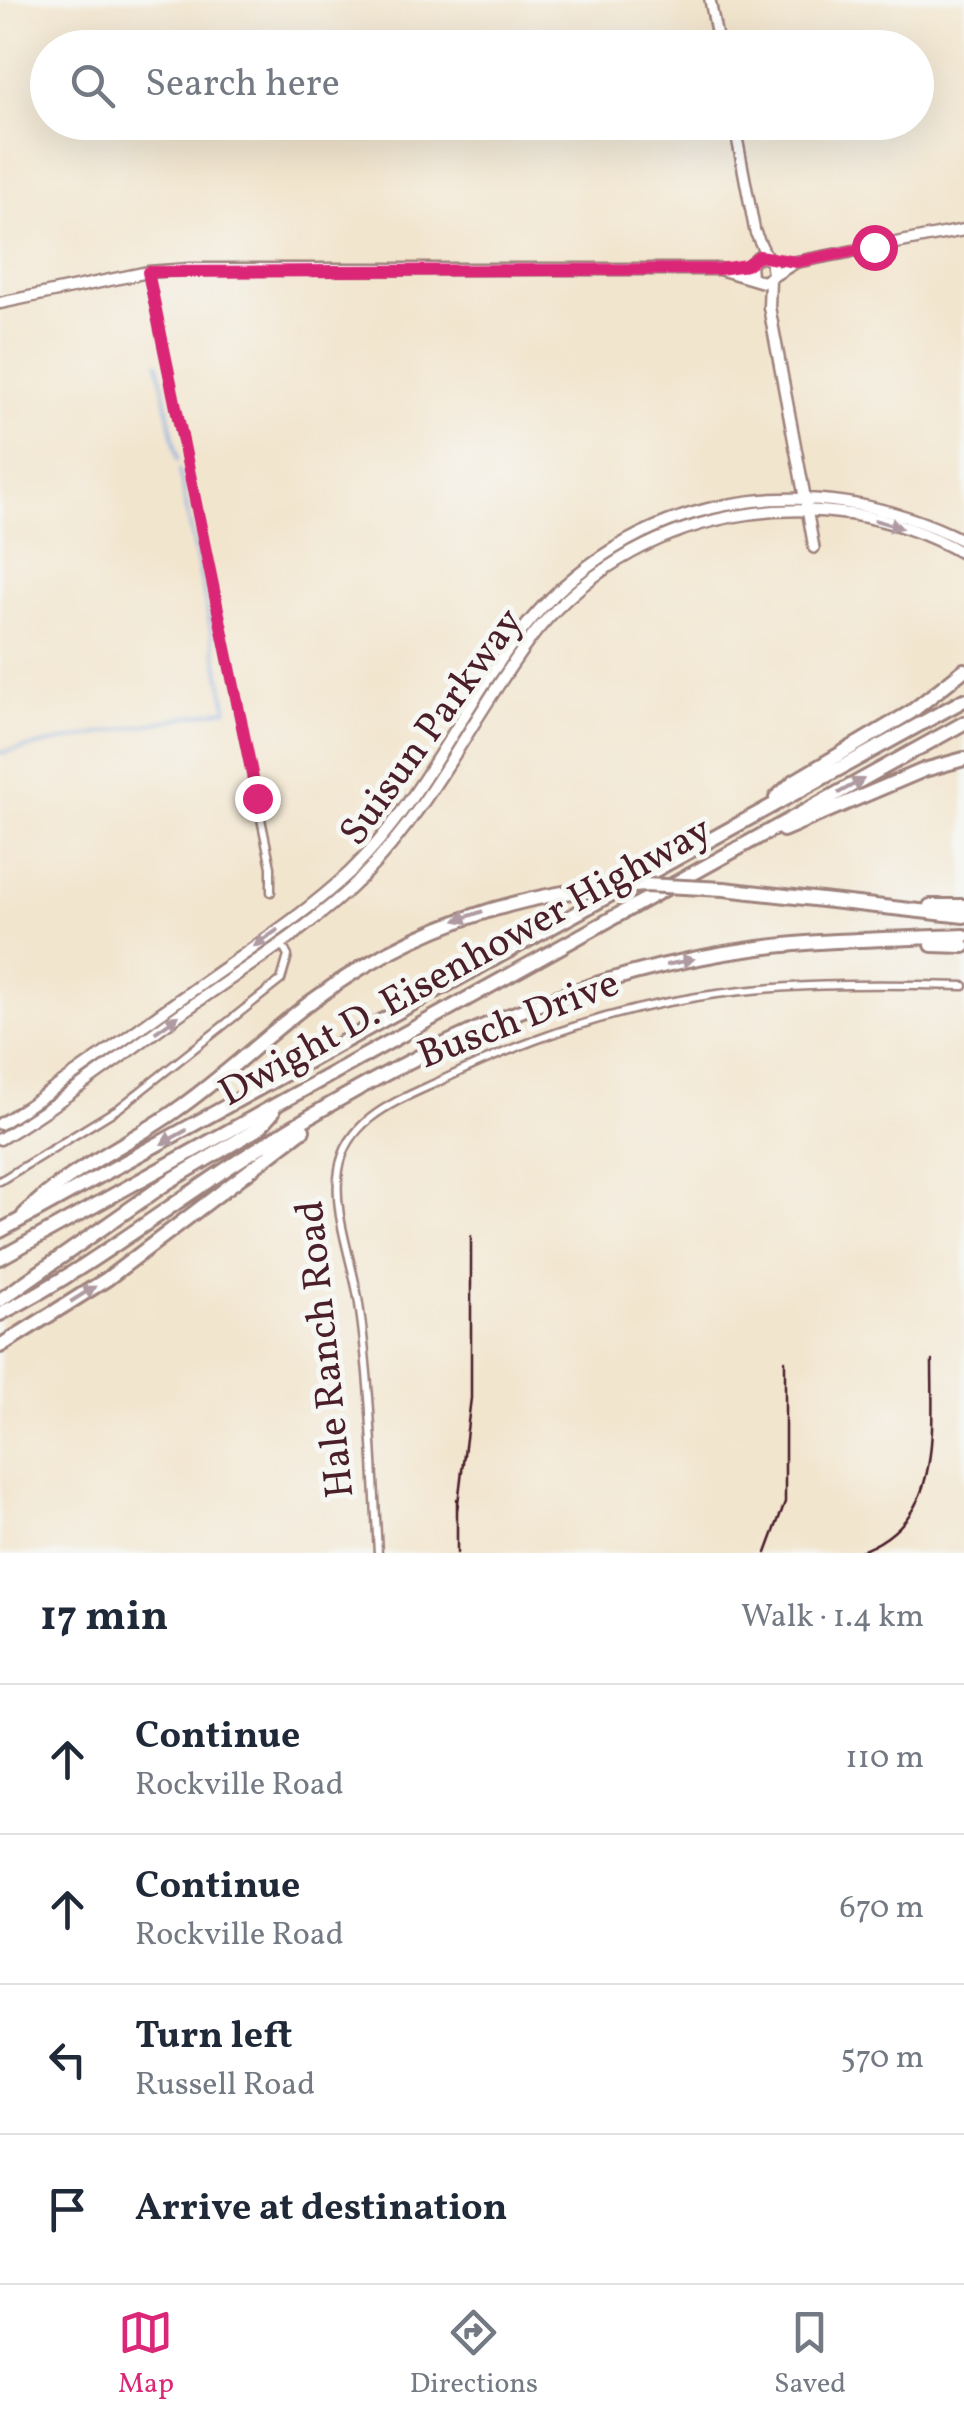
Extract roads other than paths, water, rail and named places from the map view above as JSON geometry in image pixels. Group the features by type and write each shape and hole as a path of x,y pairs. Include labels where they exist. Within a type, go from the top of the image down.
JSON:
{"highway":[{"path":"757,814 793,782 911,712 964,670"},
{"name":"Dwight D. Eisenhower Highway","path":"0,1231 964,700"},
{"name":"Dwight D. Eisenhower Highway","path":"0,1258 964,723"},
{"path":"766,832 806,823 924,770 964,758"},
{"path":"19,1221 49,1192 178,1109 358,969 443,926 564,893 644,886 724,889 964,916"},
{"path":"808,900 964,906"},
{"path":"0,1314 86,1267 238,1160 332,1104 453,1037 558,995 678,962 810,942 964,936"},
{"path":"810,942 964,946"},
{"path":"0,1346 107,1279 330,1112 332,1104"},
{"path":"0,1300 168,1182 258,1128 279,1105"}],"main road":[{"path":"0,304 148,272 720,269 763,278 796,262 964,230"},
{"path":"720,269 769,259 796,262"},
{"path":"763,278 769,259"},
{"path":"752,261 763,278 806,504"},
{"name":"Suisun Parkway","path":"0,1124 288,922 350,871 419,790 519,634 552,598 592,564 646,531 737,502 806,504 901,512 964,541"},
{"name":"Suisun Parkway","path":"0,1139 339,899 396,840 530,641 582,586 633,552 688,526 806,504 896,526 964,554"}],"street":[{"path":"710,0 716,30"},
{"path":"737,140 755,232 769,259"},
{"path":"752,261 755,232"},
{"path":"148,272 271,866 271,892"},
{"path":"806,504 814,548"},
{"path":"0,1181 119,1108 230,1021 285,974 288,956 281,943"},
{"name":"Busch Drive","path":"350,1140 377,1112 476,1064 548,1034 625,1009 698,994 781,984 964,986"},
{"name":"Hale Ranch Road","path":"350,1140 338,1185 361,1320 378,1553"}],"waterway":[{"path":"158,362 178,460"},
{"path":"0,753 227,709 179,470"}],"railway":[{"path":"457,1511 471,1398 471,1236"},
{"path":"766,1553 785,1502 785,1361"},
{"path":"855,1553 884,1540 904,1522 918,1499 931,1447 932,1361"},
{"path":"457,1499 457,1553"}]}
